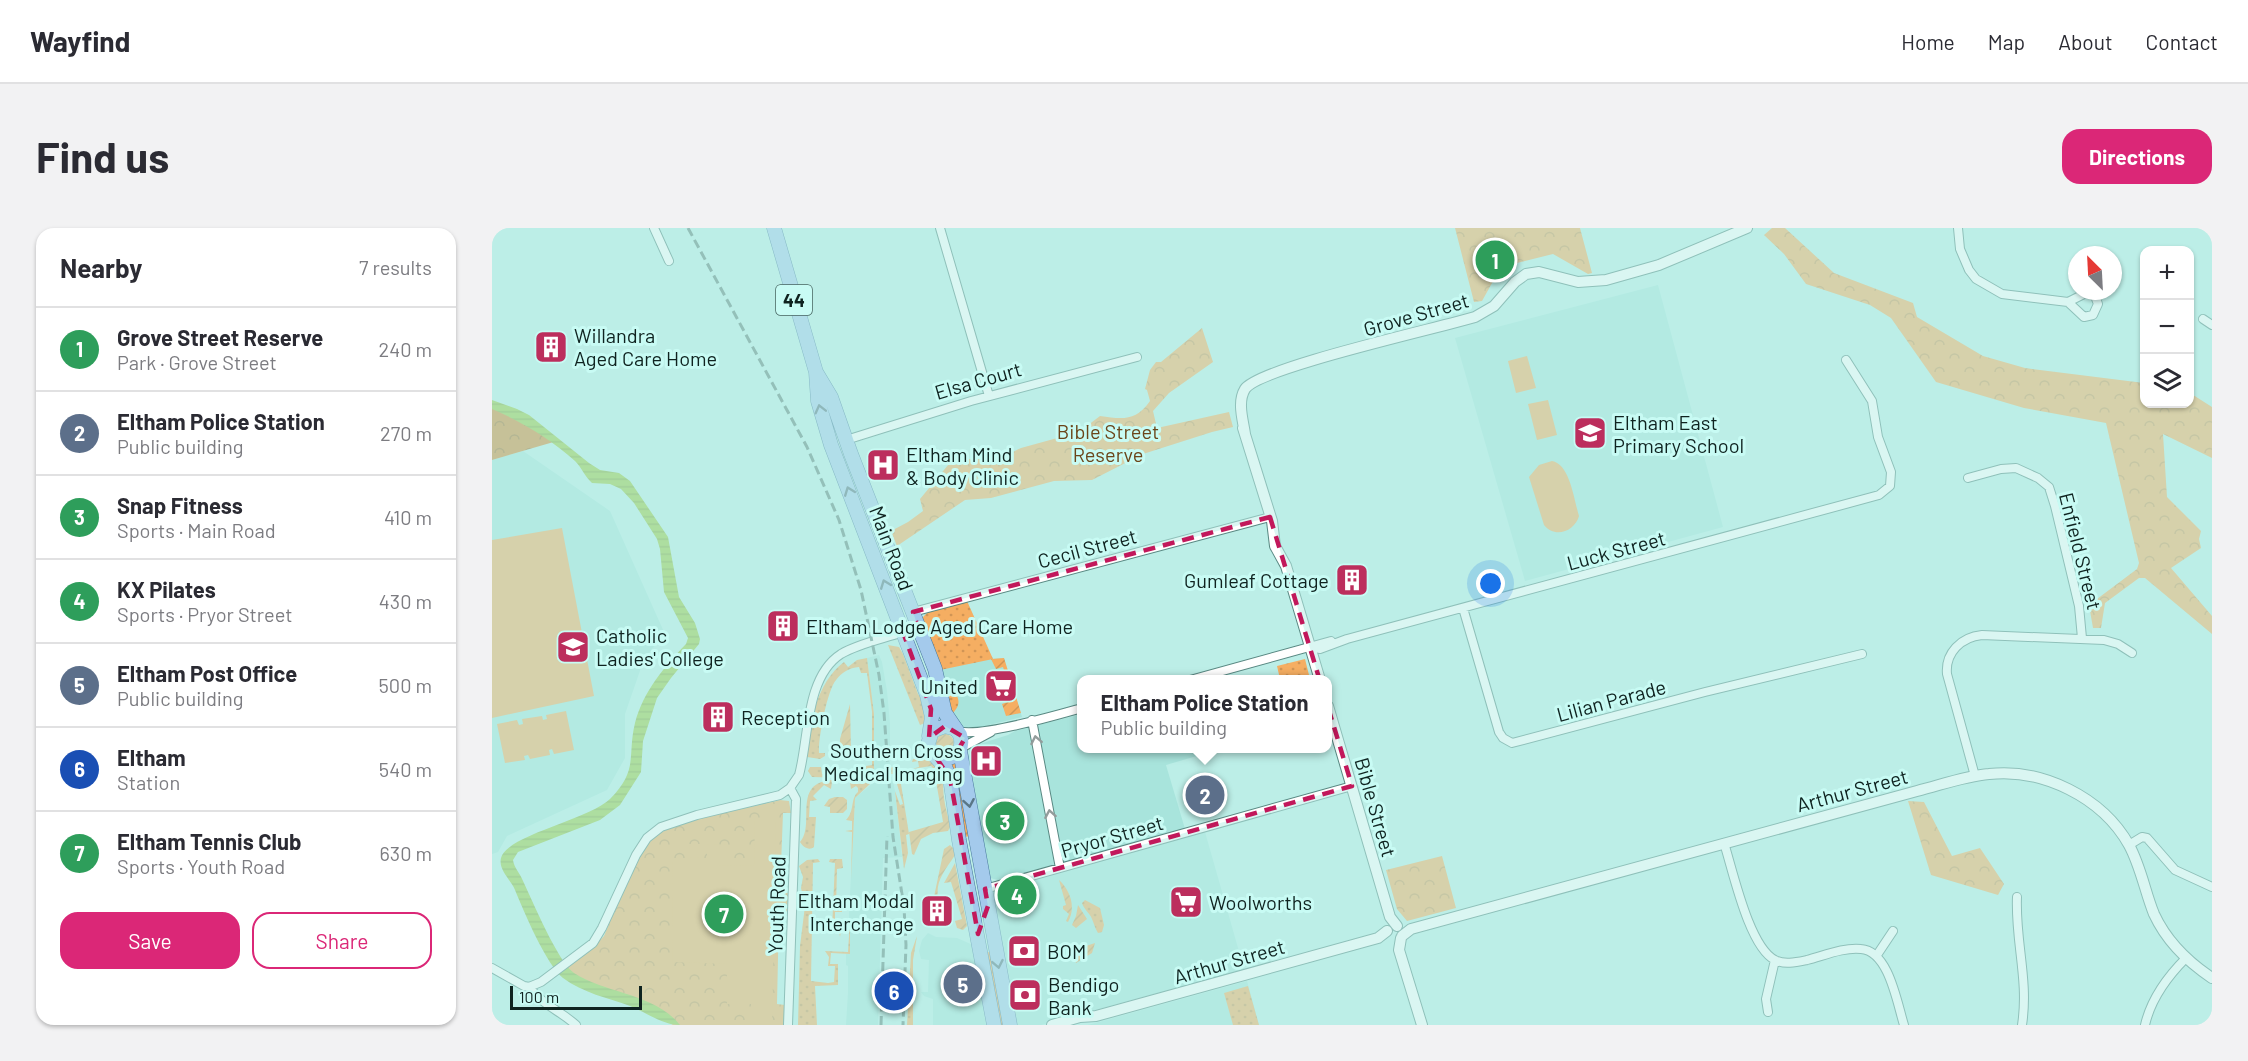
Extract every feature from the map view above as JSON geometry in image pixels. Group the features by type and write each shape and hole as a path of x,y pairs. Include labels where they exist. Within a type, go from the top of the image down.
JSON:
{"main road":[{"name":"Main Road","path":"774,228 816,372 818,401 831,445 931,709 929,738"},
{"name":"Main Road","path":"816,372 828,390 913,612 934,669 945,713 957,730"},
{"name":"Elsa Court","path":"831,445 846,440"},
{"path":"898,617 913,612"},
{"path":"903,632 918,627"},
{"path":"929,738 932,731 942,726 957,730"},
{"name":"44","path":"957,730 962,740 961,749 978,855 1010,1025"},
{"name":"44","path":"929,738 929,748 945,767 950,778 959,840 994,1025"},
{"path":"935,756 947,759 954,757 961,749"},
{"path":"959,840 978,855"},
{"path":"978,934 988,906"}],"street":[{"path":"654,228 669,261"},
{"path":"940,228 989,396"},
{"name":"Grove Street","path":"1271,519 1245,434 1234,407 1244,379 1271,368 1286,368 1474,317 1494,306 1515,282 1526,274 1539,272 1578,282 1606,280 1659,265 1747,228"},
{"path":"1958,228 1960,249 1969,270 1976,279 2002,294 2068,302"},
{"path":"2203,320 2212,325"},
{"name":"Elsa Court","path":"846,440 989,396 1137,357"},
{"name":"Luck Street","path":"1208,675 1311,647 1320,649 1347,639 1879,495 1890,486 1891,472 1878,436 1872,401 1846,360"},
{"name":"Enfield Street","path":"1968,478 2001,469 2016,468 2038,478 2049,488 2079,606 2082,638"},
{"path":"1271,519 1283,543 1286,566 1319,675"},
{"name":"Cecil Street","path":"913,612 1271,519"},
{"name":"Lilian Parade","path":"1463,608 1499,732 1503,738 1512,743 1705,692 1862,654"},
{"path":"529,987 541,982 584,951 597,938 641,844 654,832 681,820 772,798 790,788 797,780 800,770 806,729 816,692 831,663 854,648 903,632"},
{"path":"1975,776 1947,674 1947,663 1955,647 1966,639 1982,635 2082,638 2110,642 2132,653"},
{"path":"957,730 972,734 1077,709"},
{"name":"Bible Street","path":"1332,719 1422,1025"},
{"path":"1032,720 1060,868"},
{"path":"961,749 994,730"},
{"name":"Arthur Street","path":"1052,1025 1080,1017 1090,1018 1724,843 1975,776 1991,774 2029,776 2063,787 2096,807 2129,845 2162,929 2186,958 2212,978"},
{"name":"Pryor Street","path":"985,889 1352,786"},
{"name":"Youth Road","path":"788,1025 795,799 790,788"},
{"path":"2129,845 2142,837 2147,838 2175,870 2212,887"},
{"path":"1724,843 1754,936 1763,950 1775,960 1798,962 1854,949 1867,950 1877,955 1888,975 1904,1025"},
{"path":"2017,897 2015,923 2024,969 2025,989 2022,1025"},
{"path":"1877,955 1893,931"},
{"path":"2145,1025 2157,994 2172,972 2186,958"},
{"path":"1768,1012 1766,999 1775,960"},
{"path":"492,968 529,987 544,1004 576,1025"},
{"name":"Arthur Street","path":"1078,1025 1087,1022 1090,1018"}],"highlighted area":[{"path":"1270,517 1352,786 985,889 988,906 978,934 950,778 935,756 954,757 965,738 945,726 929,738 931,709 903,632 918,627 913,612"}],"shaded area":[{"name":"Eltham East Primary School","path":"1658,285 1723,527 1525,581 1455,338"},
{"path":"492,400 529,415 589,463 600,470 619,473 630,481 668,537 679,597 695,623 700,639 699,644 657,698 643,741 641,772 620,805 600,820 518,852 513,860 546,930 561,957 574,973 657,1006 680,1025 661,1021 630,1006 587,991 563,978 543,950 515,890 501,867 501,858 517,842 599,807 619,789 629,771 635,723 643,701 655,680 686,644 688,638 664,592 657,539 634,503 621,489 610,484 592,483 575,461 556,445 525,425 492,409"},
{"name":"Catholic Ladies' College","path":"523,451 610,511 664,632 643,662 625,714 625,758 607,790 507,836 498,852 492,854 492,460"},
{"path":"967,601 992,659 1004,658 1022,717 968,730 960,726 953,717 924,614"},
{"path":"879,655 887,691 890,724 890,777 892,777 895,791 902,857 883,858 878,1025 846,1025 848,966 846,965 846,954 850,953 849,914 855,798 873,783 874,777 878,777 874,771 874,714 867,658"},
{"path":"1077,715 1077,753 1207,753 1166,765 1185,829 998,880 990,878 972,774 968,772 967,761 970,747 1015,731"},
{"path":"1205,832 1244,969 1041,1025 1017,1025 1013,1016 1016,1014 1005,954 1002,954 992,894 995,891"},
{"path":"928,933 936,937 957,938 973,945 981,977 978,979 986,1025 933,1025 933,999 924,996 921,992 928,992 929,960 921,959 919,951 922,940"},
{"path":"1247,981 1259,1025 1088,1025"}],"green space":[{"path":"1455,228 1580,228 1592,273 1588,274 1553,254 1501,267 1482,301 1474,302"},
{"path":"1772,228 1785,228 1834,273 1913,303 1917,317 1983,356 2025,368 2140,382 2140,408 2194,408 2194,396 2212,407 2212,458 2163,434 2167,497 2201,531 2199,539 2201,548 2171,568 2212,616 2212,634 2145,578 2139,578 2105,603 2101,628 2093,628 2089,605 2137,569 2139,563 2106,423 2024,408 1936,382 1891,318 1870,305 1806,284 1784,254 1764,235"},
{"name":"Bible Street Reserve","path":"1202,328 1213,362 1169,393 1153,411 1157,428 1229,412 1233,427 1143,454 1092,480 1054,481 991,498 965,500 897,546 891,531 923,511 920,499 953,459 997,459 1021,448 1079,432 1100,416 1128,418 1139,413 1150,401 1145,389 1150,370 1156,362 1161,362"},
{"path":"1527,356 1536,388 1516,393 1508,361"},
{"path":"1548,400 1557,435 1537,440 1528,404"},
{"path":"492,402 557,441 492,460"},
{"path":"1552,461 1563,469 1567,476 1579,516 1573,526 1559,532 1554,532 1544,525 1529,477 1539,465"},
{"path":"562,528 594,696 492,718 492,540"},
{"path":"967,601 993,659 940,670 922,618 928,612"},
{"path":"888,645 899,647 903,654 922,700 925,723 920,725"},
{"path":"867,658 874,714 874,771 850,778 812,777 808,771 810,767 821,767 822,774 865,772 866,766 872,765 872,712 867,673 861,673 859,667 849,669 841,675 829,694 819,746 819,753 825,753 825,756 820,759 807,757 812,718 827,681 844,662 848,667 857,660"},
{"path":"1004,658 1021,713 1006,716 1002,704 1013,700 1003,667 996,669 991,659"},
{"path":"1305,659 1309,675 1279,675 1277,666"},
{"path":"952,685 958,700 952,714 945,686"},
{"path":"850,704 851,751 840,751 840,739"},
{"path":"566,711 574,750 554,754 552,749 549,750 550,755 530,759 528,755 524,756 525,760 505,763 497,724 517,720 519,725 523,724 522,719 542,716 543,720 547,719 546,715"},
{"path":"945,734 951,737 954,743 951,749 945,752 939,749 936,743 939,737"},
{"path":"925,758 937,767 942,775 950,827 948,831 933,833 921,839 914,855 909,832 943,822 934,769 931,766 912,769 919,767 918,761 912,762 913,759"},
{"path":"954,763 970,836 965,837 950,764"},
{"path":"898,765 909,834 906,835 908,853 904,869 895,791 900,805 903,804 894,774 890,774 890,768"},
{"path":"874,777 874,783 871,783 855,798 851,880 852,832 845,831 852,830 852,821 846,820 851,813 854,798 858,788 856,786 851,789 850,782 832,782 831,789 824,785 813,796 817,800 810,801 809,817 816,817 814,847 810,849 804,847 800,842 806,827 807,799 810,791 816,785 825,781"},
{"path":"843,797 847,800 847,809 843,813 830,813 830,807 824,806 829,799"},
{"path":"780,800 789,801 791,813 783,813 780,892 788,893 787,912 779,912 777,1004 785,1005 784,1025 673,1025 564,969 604,936 636,860 642,849 659,833 692,820"},
{"path":"1908,801 1924,802 1952,856 1980,848 2004,884 1998,895 1931,875"},
{"path":"755,820 776,820 772,1025 751,1025 751,1004 727,1004 727,964 672,962 673,862 717,862 717,866 754,865"},
{"path":"685,844 704,844 704,858 685,857"},
{"path":"707,844 727,845 727,858 707,858"},
{"path":"950,845 955,855 938,886 942,915 949,924 948,927 940,927 933,923 931,911 944,849"},
{"path":"1442,856 1456,908 1407,921 1397,909 1386,870"},
{"path":"818,859 820,862 813,863 811,981 834,982 835,966 828,966 829,957 825,951 848,952 850,919 850,954 831,953 830,964 838,964 838,985 815,986 817,1025 798,1025 800,946 805,906 801,888 803,877 799,866 807,860"},
{"path":"830,859 842,859 843,868 837,869 836,907 842,907 842,912 835,912 835,929 841,930 840,937 839,931 826,931 826,929 832,929 835,863 829,862"},
{"path":"955,863 967,926 963,930 957,928 955,921 962,919 951,882 944,883"},
{"path":"1059,880 1067,889 1071,900 1072,911 1068,922 1066,921 1069,914 1063,909 1066,905"},
{"path":"1085,900 1100,908 1104,925 1102,932 1098,933 1083,905"},
{"path":"1078,905 1087,919 1076,928 1072,925"},
{"path":"917,936 913,960 913,1025 907,1025 911,953"},
{"path":"1095,943 1092,953 1076,963 1075,960 1086,946"},
{"path":"992,951 1005,1025 999,1025 986,953"},
{"path":"1248,986 1259,1025 1233,1025 1224,993"}],"railway":[{"path":"688,228 807,447 839,520 861,590 879,675 893,837 904,907 906,945 903,1025"},
{"path":"881,1025 887,836"}],"place":[{"name":"Grove Street Reserve","path":"1495,260"},
{"name":"Willandra Aged Care Home","path":"551,347"},
{"name":"Eltham East Primary School","path":"1590,433"},
{"name":"Eltham Mind & Body Clinic","path":"883,465"},
{"name":"Gumleaf Cottage","path":"1352,580"},
{"name":"Eltham Lodge Aged Care Home","path":"783,626"},
{"name":"Catholic Ladies' College","path":"573,647"},
{"name":"United","path":"1001,686"},
{"name":"Reception","path":"718,717"},
{"name":"Southern Cross Medical Imaging","path":"986,761"},
{"name":"Eltham Police Station","path":"1205,795"},
{"name":"Snap Fitness","path":"1005,821"},
{"name":"KX Pilates","path":"1017,895"},
{"name":"Woolworths","path":"1186,902"},
{"name":"Eltham Modal Interchange","path":"937,911"},
{"name":"Eltham Tennis Club","path":"724,914"},
{"name":"BOM","path":"1024,951"},
{"name":"Eltham Post Office","path":"963,984"},
{"name":"Eltham","path":"894,991"},
{"name":"Bendigo Bank","path":"1025,995"}]}
